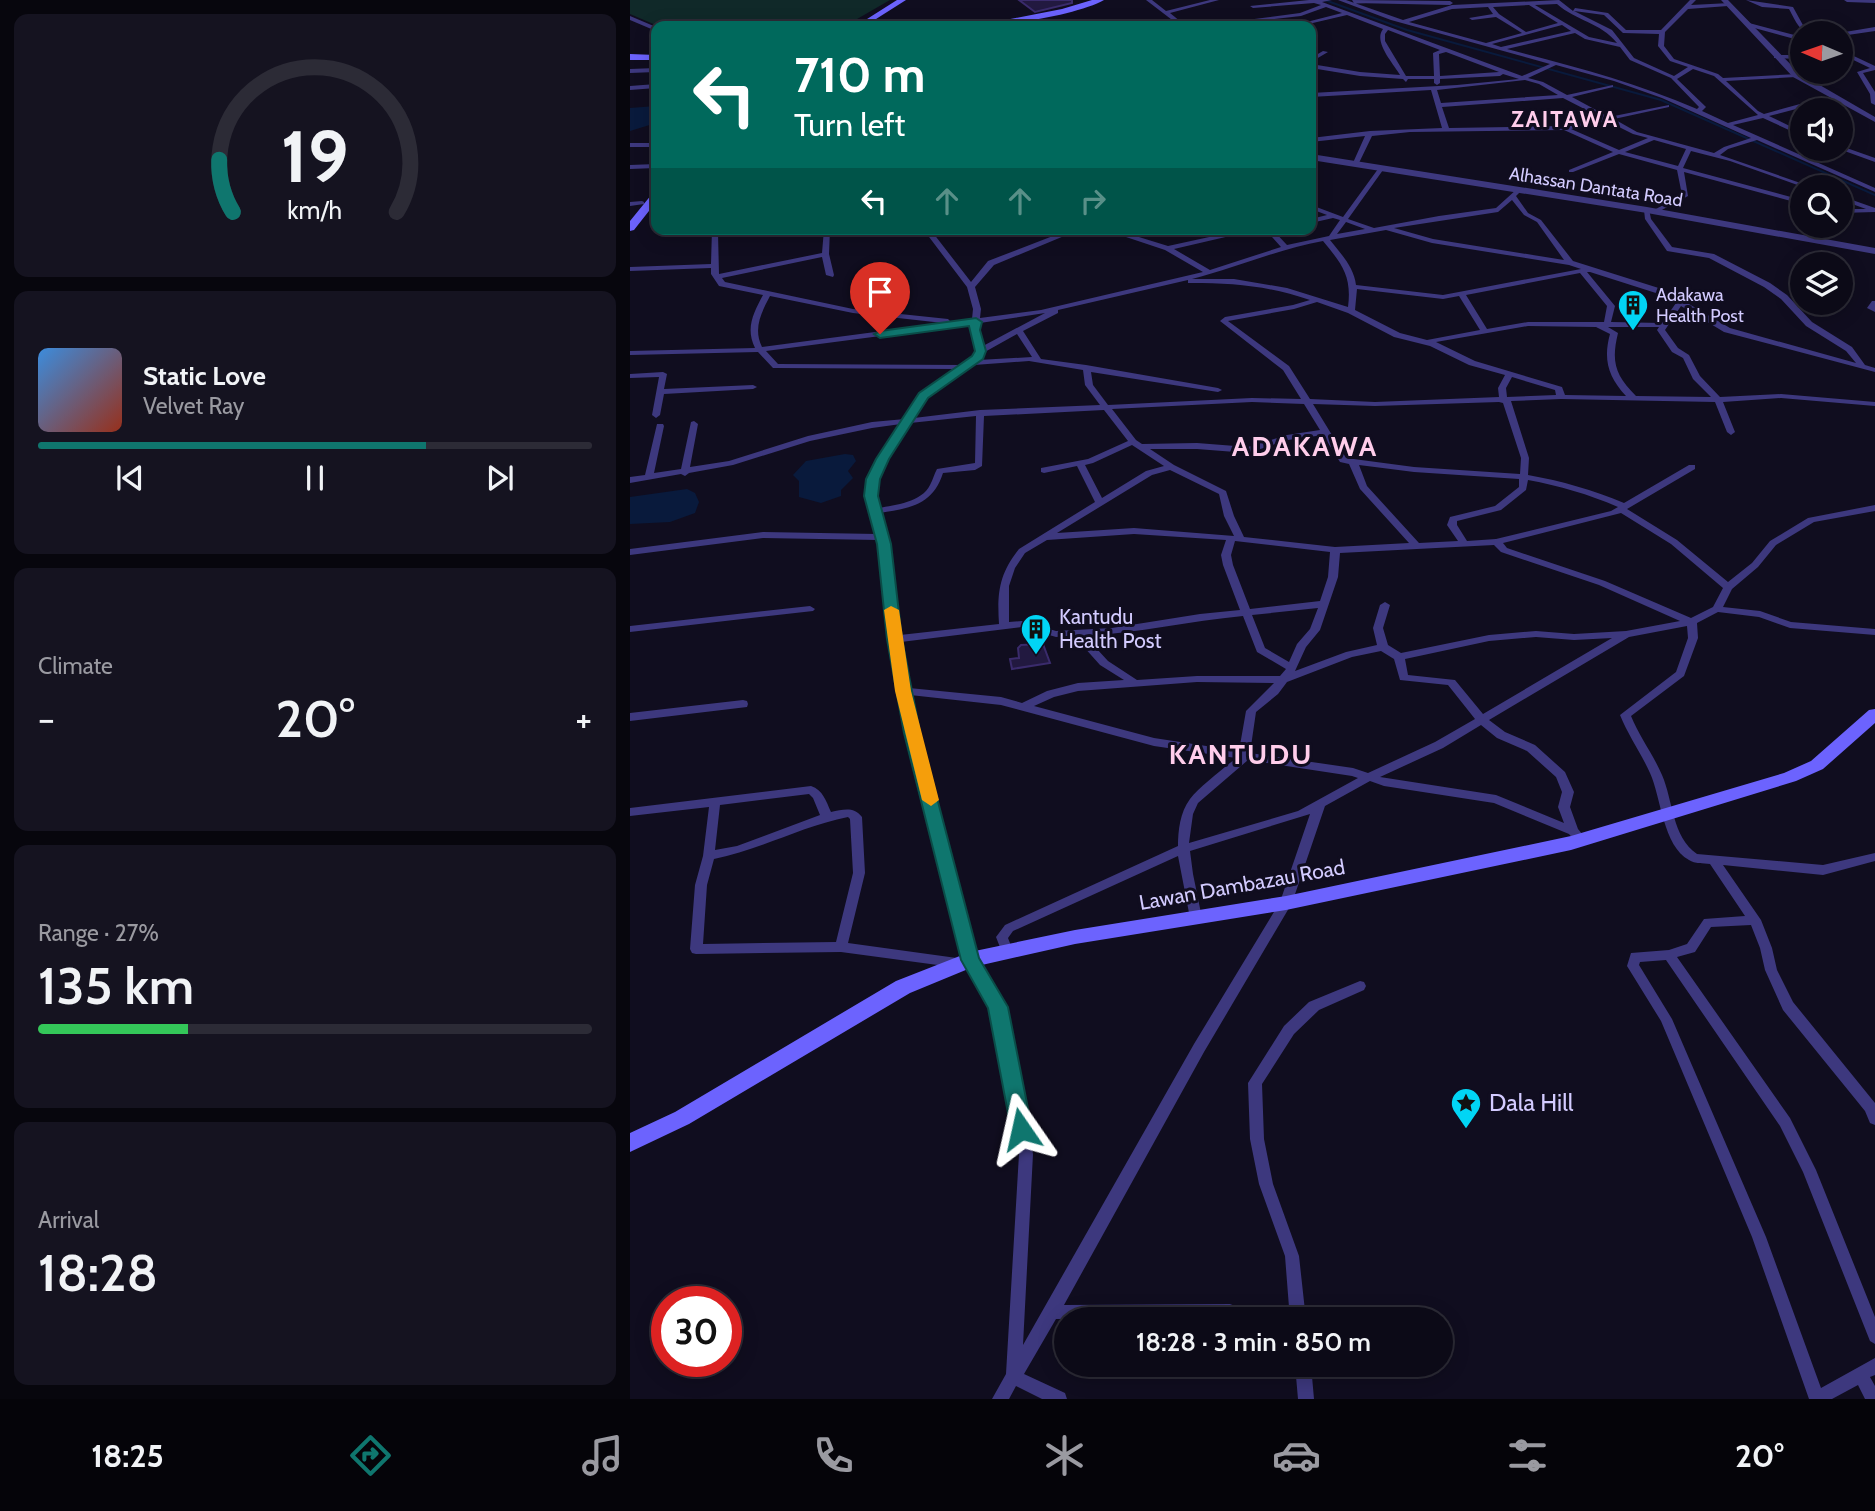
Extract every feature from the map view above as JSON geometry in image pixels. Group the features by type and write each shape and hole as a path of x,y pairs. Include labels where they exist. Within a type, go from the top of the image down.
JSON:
{"main road":[{"path":"868,21 902,0"},
{"path":"878,21 911,0"},
{"path":"1007,21 1063,11 1100,0"},
{"path":"1019,21 1074,11 1108,0"},
{"path":"630,59 651,60"},
{"path":"630,217 651,201"},
{"path":"630,228 651,201"},
{"name":"Lawan Dambazau Road","path":"630,1143 682,1118 903,987 965,961 1007,951 1286,903 1667,815 1779,781 1817,765 1875,714"}],"street":[{"path":"1149,0 1178,21"},
{"path":"1168,12 1216,0"},
{"path":"1343,1 1437,4 1498,0"},
{"path":"1693,0 1662,32 1661,46 1669,58 1693,68 1710,71 1763,116 1790,128"},
{"path":"1749,0 1762,5 1791,8 1798,21"},
{"path":"1847,0 1875,1"},
{"path":"1857,0 1875,7"},
{"path":"1343,1 1404,22 1502,48 1551,65 1628,84 1875,190"},
{"path":"1404,22 1448,7 1557,1 1567,10 1605,27 1632,59 1675,78 1703,107 1697,112"},
{"path":"1253,6 1321,2 1345,14 1444,51 1525,78 1652,139 1715,155 1790,181"},
{"path":"1244,21 1301,14 1321,2"},
{"path":"1687,7 1726,2 1790,70"},
{"path":"1529,3 1574,32 1587,38 1622,46"},
{"path":"1490,6 1497,15 1524,32"},
{"path":"1567,10 1606,14 1625,32 1662,32"},
{"path":"1315,21 1345,14"},
{"path":"1472,18 1497,15"},
{"path":"630,18 651,27"},
{"path":"1487,44 1561,24"},
{"path":"1749,26 1790,36"},
{"path":"1386,29 1382,34 1382,41 1406,80"},
{"path":"1853,32 1875,29"},
{"path":"1502,48 1574,32"},
{"path":"1444,51 1436,53 1438,65 1434,79 1438,105 1446,129"},
{"path":"1316,58 1325,52"},
{"path":"1776,57 1790,57"},
{"path":"1853,58 1875,68"},
{"path":"1316,95 1437,88 1525,78 1551,65"},
{"path":"1316,67 1366,77 1406,80 1506,73"},
{"path":"1675,78 1693,68"},
{"path":"1855,109 1875,103 1873,94 1860,72 1875,68"},
{"path":"630,71 651,70"},
{"path":"1721,80 1790,75"},
{"path":"630,82 651,80"},
{"path":"1811,84 1835,98"},
{"path":"630,88 651,86"},
{"path":"1438,105 1564,96 1611,86"},
{"path":"1316,139 1446,129 1565,128 1667,106"},
{"path":"1867,107 1875,111"},
{"path":"1727,125 1790,109"},
{"path":"1855,109 1875,120"},
{"path":"1565,128 1621,153 1790,198"},
{"path":"1355,165 1370,133"},
{"path":"1571,171 1652,139"},
{"path":"1715,155 1726,148 1753,139"},
{"path":"630,145 651,145"},
{"path":"1689,149 1680,168 1685,196 1652,211 1648,219 1670,248 1711,256 1767,285 1809,324 1849,349 1863,365"},
{"path":"1853,152 1875,160"},
{"name":"Alhassan Dantata Road","path":"1316,158 1517,194 1652,211 1875,251"},
{"path":"630,167 651,166"},
{"path":"1328,239 1380,170"},
{"path":"630,353 757,350 1059,308 1213,272 1285,247 1498,210 1517,194 1526,214 1539,221 1570,263"},
{"path":"630,204 651,200"},
{"path":"1853,202 1875,210"},
{"path":"1316,209 1373,230"},
{"path":"1853,211 1875,210"},
{"path":"1316,220 1335,215"},
{"path":"1386,228 1432,241 1570,263 1585,270 1649,287 1727,330 1875,370"},
{"path":"715,235 717,277 726,286 853,311 972,322"},
{"path":"827,235 825,254 830,275"},
{"path":"931,235 971,287 977,309 972,322 981,351"},
{"path":"971,287 991,263 1063,235"},
{"path":"1125,235 1168,248 1213,272 1351,311 1397,335 1427,342 1472,363 1510,373 1533,384 1559,389 1561,397"},
{"path":"1168,248 1227,235"},
{"path":"1274,235 1285,247"},
{"path":"1328,239 1352,273 1355,287 1351,311"},
{"path":"717,277 825,254"},
{"path":"630,269 715,267"},
{"path":"1355,287 1390,293 1462,295 1585,270"},
{"path":"1585,270 1611,306 1602,324"},
{"path":"1182,279 1253,283"},
{"path":"768,293 754,320 757,350 776,366 968,365 1038,360 1218,390"},
{"path":"1462,295 1485,332"},
{"path":"1317,300 1287,309 1224,321 1286,368 1304,402 1343,460 1524,476 1584,488 1623,508 1674,542 1728,587"},
{"path":"1661,326 1680,303"},
{"path":"1875,303 1871,308 1875,310"},
{"path":"1014,1377 1026,1154 998,1007 965,961 903,691 884,544 871,496 873,479 926,392 968,365 981,351 1059,308"},
{"path":"1427,342 1528,324 1661,326"},
{"path":"1602,324 1614,333 1608,356 1609,367 1615,380 1633,398"},
{"path":"1661,326 1675,350 1686,357 1696,377 1718,400 1731,432"},
{"path":"1019,331 1038,360"},
{"path":"1086,367 1089,385 1136,445 1171,467 1223,493 1235,539 1226,555 1245,611 1261,650 1292,668"},
{"path":"630,376 662,372 656,415"},
{"path":"1465,544 1452,525 1453,519 1498,508 1518,493 1524,476 1525,458 1504,400 1504,383 1510,373"},
{"path":"661,392 753,387"},
{"path":"630,481 685,473 808,439 910,419 980,413 1106,410 1241,400 1352,404 1561,397 1718,400 1781,396 1875,404"},
{"path":"874,511 898,506 927,494 933,489 940,471 975,467 979,464 980,413"},
{"path":"685,473 694,424"},
{"path":"649,478 660,426"},
{"path":"1044,470 1080,463 1136,445 1248,450 1287,438 1324,432"},
{"path":"1353,462 1363,487 1417,547"},
{"path":"1080,463 1100,504"},
{"path":"1004,626 1002,598 1010,564 1022,551 1149,473 1171,467"},
{"path":"1044,537 1122,531 1335,550 1496,542 1596,519 1623,508 1692,467"},
{"path":"1717,609 1728,587 1755,565 1773,543 1811,520 1875,508"},
{"path":"630,552 763,535 880,537"},
{"path":"1496,542 1504,550 1602,583 1692,622"},
{"path":"1196,918 1183,849 1189,810 1194,801 1244,757 1251,711 1266,700 1292,668 1301,646 1315,629 1333,578 1335,550"},
{"path":"895,639 1022,624 1056,634 1078,634 1245,611 1324,604"},
{"path":"1385,605 1378,628 1383,647 1399,657 1489,638 1536,634 1626,634 1692,622 1717,609 1760,614 1790,625 1875,632"},
{"path":"630,629 810,609"},
{"path":"1692,622 1693,638 1680,674 1625,715 1657,776 1667,815 1685,853 1694,858 1823,870 1875,857"},
{"path":"1078,634 1104,663 1135,683"},
{"path":"1007,951 1002,937 1009,928 1183,849 1301,814 1368,777 1439,745 1626,634"},
{"path":"1023,707 1051,694 1078,687 1197,679 1282,680 1350,654 1383,647"},
{"path":"1399,657 1404,678 1451,682 1482,720 1501,735 1531,748 1561,775 1568,792 1564,807 1577,835"},
{"path":"903,691 1001,701 1154,741 1353,772 1368,777 1496,799 1577,835"},
{"path":"630,717 743,705"},
{"path":"630,812 811,790 818,796 827,817"},
{"path":"715,801 709,856 701,885 696,949 841,947 965,961"},
{"path":"1000,1399 1052,1312 1199,1048 1286,903 1320,803"},
{"path":"709,856 738,850 827,817 855,814 859,835 859,873 841,947"},
{"path":"1714,860 1755,920 1771,970 1788,1006 1871,1108 1875,1119"},
{"path":"1755,920 1708,922 1691,948 1670,955 1634,957 1633,966 1666,1019 1759,1237 1817,1399 1868,1370 1873,1399"},
{"path":"1670,955 1785,1122 1809,1170 1875,1336"},
{"path":"1297,1307 1292,1256 1266,1184 1259,1150 1254,1103 1255,1083 1289,1030 1314,1006 1360,986"},
{"path":"1014,1377 1059,1399"},
{"path":"1304,1377 1306,1399"}],"green space":[{"path":"630,0 890,0 854,21 651,23 630,14"}],"water":[{"path":"651,106 651,125 630,131 630,108"},
{"path":"853,455 856,461 848,471 853,478 841,490 841,496 821,503 799,497 799,481 793,475 806,461"},
{"path":"687,489 695,493 699,502 695,513 670,522 630,524 630,497"}],"building":[{"path":"1019,0 1072,0 1072,3 1035,12"},
{"name":"Kantudu Health Post","path":"1043,644 1050,663 1012,669 1010,659 1019,658 1018,648 1021,645"}],"waterway":[{"path":"1325,0 1407,30 1661,100 1875,195"}],"slow traffic":[{"path":"891,610 903,691 931,800"}],"place":[{"name":"Adakawa Health Post","path":"1633,332"},
{"name":"Kantudu Health Post","path":"1036,656"},
{"name":"Dala Hill","path":"1466,1130"}],"district":[{"name":"ZAITAWA","path":"1565,119"},
{"name":"ADAKAWA","path":"1305,446"},
{"name":"KANTUDU","path":"1241,754"}],"route":[{"path":"880,334 976,322 975,330 981,351 972,363 926,392 883,459 873,479 871,496 884,544 895,639 912,733 943,845 970,960 998,1007 1021,1129"}]}
